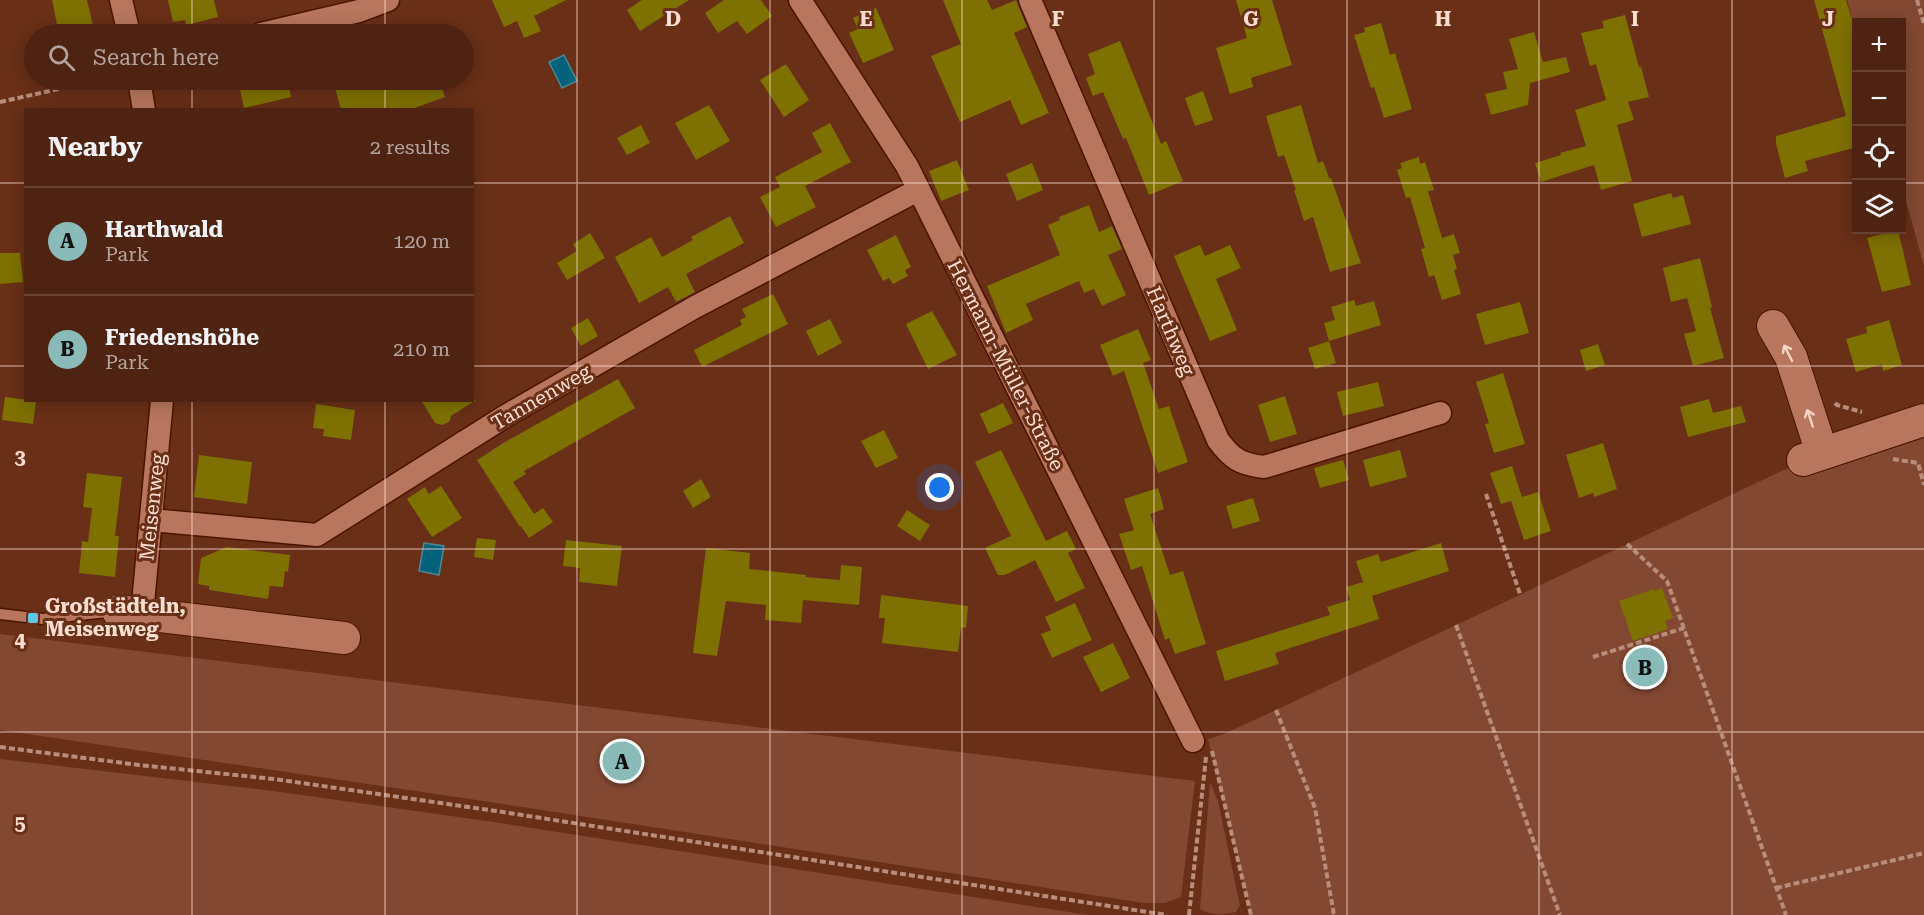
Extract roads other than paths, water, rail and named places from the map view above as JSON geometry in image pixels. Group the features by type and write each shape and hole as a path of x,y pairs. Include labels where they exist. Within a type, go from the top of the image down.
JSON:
{"main road":[{"path":"1773,326 1791,357 1812,457 1924,420"},
{"path":"130,613 344,638"}],"street":[{"path":"121,0 127,24"},
{"path":"304,24 359,11 388,0"},
{"name":"Hermann-Müller-Straße","path":"800,0 907,166 1204,746"},
{"name":"Harthweg","path":"1030,0 1218,440 1229,454 1245,464 1264,467 1440,413"},
{"path":"140,90 144,108"},
{"name":"Tannenweg","path":"151,520 317,535 504,417 685,313 918,190"},
{"name":"Meisenweg","path":"130,613 151,520 162,402"}],"lane":[{"path":"0,614 43,619 130,613"}],"water":[{"path":"564,55 577,81 562,88 549,62"},
{"path":"424,543 444,546 439,575 419,571"}],"place":[{"name":"Großstädteln, Meisenweg","path":"33,618"},
{"name":"Friedenshöhe","path":"1645,667"},
{"name":"Harthwald","path":"622,761"}]}
